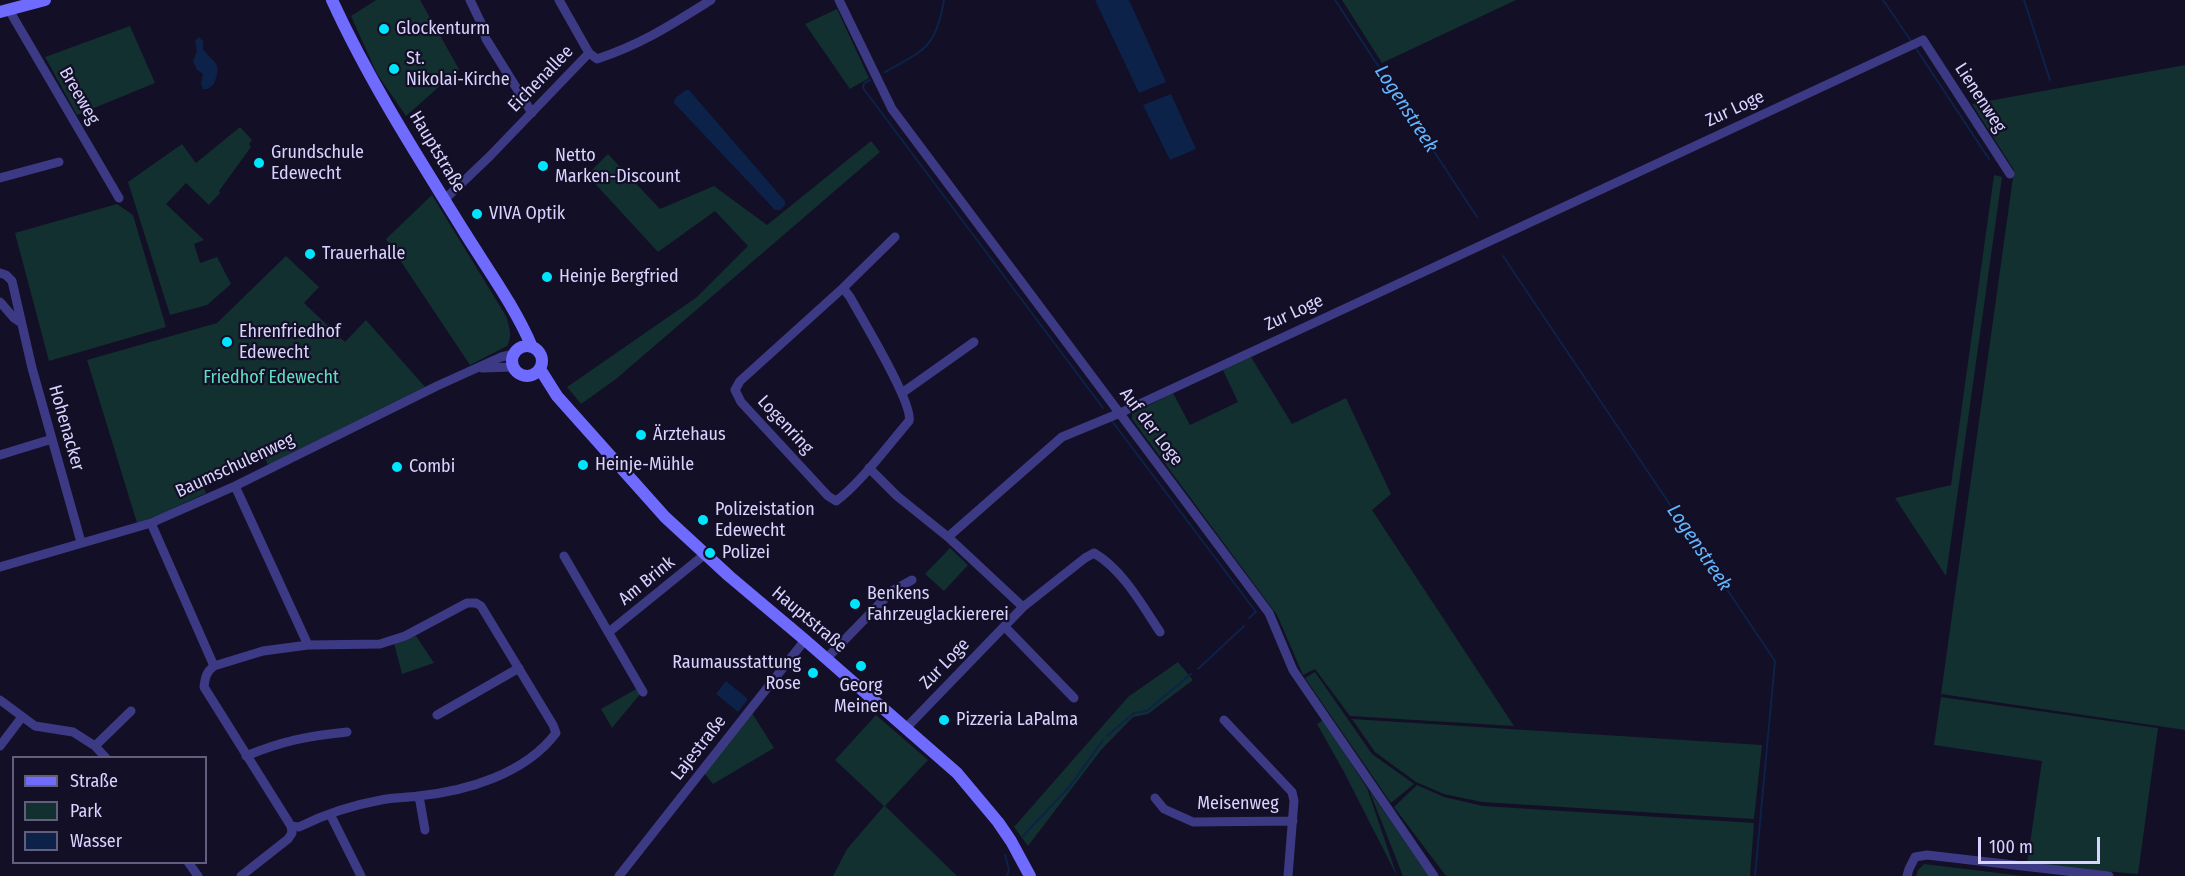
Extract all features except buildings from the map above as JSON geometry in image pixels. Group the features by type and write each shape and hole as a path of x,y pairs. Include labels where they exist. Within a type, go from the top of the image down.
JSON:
{"main road":[{"path":"5,11 45,0"},
{"name":"Hauptstraße","path":"332,0 358,55 517,320 519,354 541,356 536,372 665,518 704,555 906,728 970,788 1011,841 1030,876"},
{"path":"519,354 519,374 536,372"}],"street":[{"path":"470,0 486,39 532,113"},
{"path":"559,0 589,53"},
{"name":"Eichenallee","path":"444,200 479,168 589,53 597,59 628,49 711,0"},
{"name":"Auf der Loge","path":"839,0 892,108 1269,613 1293,670 1434,876"},
{"name":"Breeweg","path":"5,11 119,198"},
{"name":"Zur Loge","path":"948,537 1062,437 1120,413 1923,40"},
{"name":"Lienenweg","path":"1923,40 2010,174"},
{"path":"0,178 59,162"},
{"name":"Logenring","path":"843,288 902,393 911,415 909,421 869,468 836,501 828,496 741,402 735,390 740,381 843,288 895,237"},
{"name":"Hohenacker","path":"0,273 12,281 20,322 81,542"},
{"name":"Hohenacker","path":"0,302 20,322"},
{"path":"902,393 974,342"},
{"name":"Baumschulenweg","path":"0,567 152,523 235,486 474,369 519,354"},
{"path":"0,454 52,439"},
{"path":"869,468 897,496 948,537 1023,607"},
{"path":"235,486 308,645"},
{"path":"152,523 214,666"},
{"name":"Zur Loge","path":"906,728 1023,607 1094,553 1106,560 1134,594 1160,632"},
{"name":"Am Brink","path":"609,632 704,555"},
{"name":"Am Brink","path":"564,556 643,692"},
{"path":"826,658 892,591 912,580"},
{"path":"241,876 288,839 292,833 291,826 204,687 209,670 214,666 263,651 308,645 380,644 405,636 467,603 476,603 481,606 554,725 556,733 550,741 526,761 487,781 454,791 380,800 330,814 299,827 291,826"},
{"path":"1005,627 1074,698"},
{"name":"Lajestraße","path":"619,876 805,640"},
{"path":"436,715 519,669"},
{"path":"0,700 35,726 73,732 104,756"},
{"path":"95,747 131,711"},
{"path":"0,746 22,717"},
{"path":"1224,720 1292,792 1294,801 1288,876"},
{"path":"246,756 302,737 347,732"},
{"path":"419,796 425,830"},
{"name":"Meisenweg","path":"1155,798 1164,809 1193,822 1293,821"},
{"path":"330,814 361,876"},
{"path":"1908,876 1909,868 1915,857 1927,855 2109,876"}],"green space":[{"path":"376,0 420,0 459,69 406,116 377,74 351,16"},
{"path":"1342,0 1516,0 1382,63"},
{"path":"837,9 869,78 850,89 805,24"},
{"path":"130,26 155,83 77,115 45,57"},
{"path":"2185,65 2185,730 1941,694 2014,170 1972,104"},
{"path":"240,127 252,140 249,144 251,147 219,191 220,193 209,205 186,183 166,204 204,240 194,244 200,263 217,257 231,284 207,305 170,315 128,182 182,144 196,163"},
{"path":"871,141 880,152 616,379 581,404 567,387 697,297 748,246 715,211 658,252 587,175 608,154 660,209 714,186 767,225"},
{"path":"1994,175 2002,177 1946,576 1895,498 1951,485"},
{"path":"432,195 506,316 509,327 510,338 507,346 470,365 386,239"},
{"path":"117,204 133,215 166,327 49,361 15,233"},
{"name":"Friedhof Edewecht","path":"286,256 319,287 304,303 345,342 366,320 425,387 268,465 264,456 202,484 206,493 137,523 87,360 217,323"},
{"path":"1251,357 1292,424 1346,398 1391,494 1372,510 1514,726 1350,716 1315,669 1303,675 1277,615 1132,419 1132,414 1173,393 1190,425 1238,402 1223,370"},
{"path":"950,548 968,565 944,591 925,574"},
{"path":"416,636 434,663 402,674 394,643"},
{"path":"1178,662 1193,680 1148,714 1133,717 1101,750 1028,846 1014,827 1128,697"},
{"path":"1315,672 1372,754 1414,784 1391,803 1305,678"},
{"path":"638,688 641,693 612,728 601,709"},
{"path":"1941,697 2158,728 2138,874 2027,864 2042,761 1934,745"},
{"path":"752,713 774,748 713,784 703,772"},
{"path":"876,715 928,760 885,806 957,876 833,876 847,849 884,806 835,760"},
{"path":"1352,719 1762,745 1754,819 1482,802 1444,794 1416,782 1375,752"},
{"path":"1323,720 1367,788 1397,876 1317,724"},
{"path":"1417,785 1444,797 1483,806 1754,823 1750,876 1446,876 1394,807"},
{"path":"1369,790 1429,876 1403,876"},
{"path":"1924,864 2023,876 1916,876"}],"water":[{"path":"1095,0 1129,0 1166,82 1139,93"},
{"path":"199,37 203,41 203,49 216,63 218,71 214,84 208,89 203,89 201,84 203,74 197,70 193,61 197,51 195,41"},
{"path":"689,90 785,201 785,205 780,210 775,210 674,103 675,98"},
{"path":"1171,94 1196,149 1170,160 1143,105"},
{"path":"726,681 748,699 738,712 716,694"}],"waterway":[{"path":"885,72 919,52 932,38 941,16 944,0"},
{"name":"Logenstreek","path":"1335,0 1477,217"},
{"path":"1883,0 1911,41"},
{"path":"2024,0 2050,80"},
{"path":"1915,47 1989,159"},
{"path":"870,80 864,83 863,88 1103,408"},
{"name":"Logenstreek","path":"1503,256 1775,661 1755,876"},
{"path":"1112,421 1256,612 1249,618"},
{"path":"1198,669 1244,626"},
{"path":"1107,736 1134,713 1147,711 1191,674"},
{"path":"1023,836 1070,786 1103,740"},
{"path":"1005,855 1009,870 1007,876"}],"place":[{"name":"Glockenturm","path":"384,29"},
{"name":"St. Nikolai-Kirche","path":"394,69"},
{"name":"Grundschule Edewecht","path":"259,163"},
{"name":"Netto Marken-Discount","path":"543,166"},
{"name":"VIVA Optik","path":"477,214"},
{"name":"Trauerhalle","path":"310,254"},
{"name":"Heinje Bergfried","path":"547,277"},
{"name":"Ehrenfriedhof Edewecht","path":"227,342"},
{"name":"Ärztehaus","path":"641,435"},
{"name":"Heinje-Mühle","path":"583,465"},
{"name":"Combi","path":"397,467"},
{"name":"Polizeistation Edewecht","path":"703,520"},
{"name":"Polizei","path":"710,553"},
{"name":"Benkens Fahrzeuglackiererei","path":"855,604"},
{"name":"Georg Meinen","path":"861,666"},
{"name":"Raumausstattung Rose","path":"813,673"},
{"name":"Pizzeria LaPalma","path":"944,720"}]}
